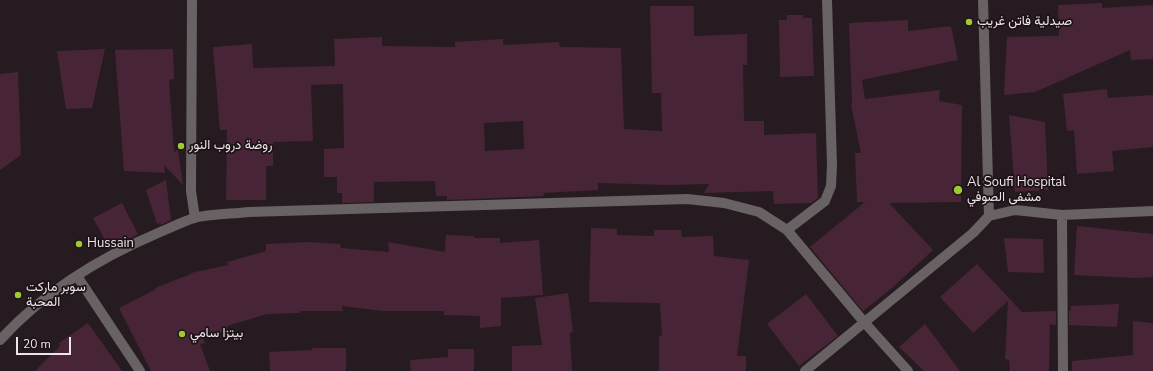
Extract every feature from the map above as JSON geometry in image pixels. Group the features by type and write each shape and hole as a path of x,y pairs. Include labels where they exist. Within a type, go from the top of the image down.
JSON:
{"street":[{"path":"192,0 191,191 195,218"},
{"path":"787,230 825,201 831,186 832,164 827,0"},
{"path":"983,0 989,216"},
{"path":"0,340 27,314 51,294 104,259 133,244 195,218 248,212 687,199 724,203 759,212 787,230 864,322 908,371"},
{"path":"805,371 973,233 989,216 1015,210 1062,215 1153,211"},
{"path":"1062,215 1063,371"},
{"path":"77,276 140,371"}],"building":[{"path":"1102,3 1102,8 1153,5 1153,59 1131,60 1130,50 1035,92 1004,95 1007,37 1059,36 1058,5"},
{"path":"650,6 694,6 694,36 747,34 747,65 743,65 744,121 764,121 764,135 816,133 818,198 811,203 774,204 773,191 704,193 709,184 669,185 598,183 598,190 543,193 544,196 447,200 447,196 436,196 435,181 374,182 374,202 342,203 342,193 337,193 337,177 324,177 324,149 344,148 343,84 311,85 313,141 273,142 273,166 266,166 266,200 226,200 227,130 220,130 213,47 252,44 253,68 335,66 334,39 382,37 382,46 455,47 455,42 503,39 503,45 559,42 560,47 621,48 624,129 662,131 661,93 652,93","holes":["523,121 524,149 485,151 484,123"]},
{"path":"787,15 803,15 803,18 812,18 814,76 780,77 779,20 787,20"},
{"path":"908,20 908,31 951,26 958,60 862,80 865,99 940,90 939,101 962,105 961,202 889,203 933,250 892,288 863,311 810,247 865,202 857,202 855,153 861,153 851,104 849,23"},
{"path":"105,49 92,108 66,109 57,51"},
{"path":"173,49 174,79 169,80 174,152 178,150 183,185 164,165 165,173 124,171 115,50"},
{"path":"18,72 21,155 0,170 0,74"},
{"path":"1107,89 1108,98 1153,95 1153,147 1112,151 1114,171 1077,174 1074,130 1067,131 1063,94"},
{"path":"1009,115 1045,122 1048,190 1015,192"},
{"path":"166,180 171,220 161,225 160,223 157,224 146,190"},
{"path":"122,203 138,234 110,249 93,218"},
{"path":"1077,226 1153,234 1153,277 1135,278 1074,275"},
{"path":"591,228 617,229 617,235 654,236 654,230 681,230 682,237 713,236 714,256 749,260 737,356 746,356 746,371 659,371 659,336 662,336 660,303 589,302"},
{"path":"446,235 474,236 474,238 500,238 500,243 539,240 543,295 501,298 501,326 480,328 480,316 444,315 444,311 383,311 342,306 343,311 300,311 300,313 267,314 227,326 229,332 201,333 205,343 200,344 210,371 151,371 119,308 156,289 155,288 191,273 228,265 227,262 266,251 266,244 309,242 340,244 341,248 389,252 388,242 445,252"},
{"path":"1004,238 1043,239 1044,273 1008,272"},
{"path":"977,264 1022,312 1056,311 1056,325 1050,324 1049,371 1010,371 1009,360 1005,359 1008,301 973,333 940,297"},
{"path":"568,293 573,332 570,333 572,371 512,371 512,346 542,345 535,298"},
{"path":"806,294 838,336 799,366 767,324"},
{"path":"1119,304 1117,327 1069,325 1069,310 1071,310 1071,306"},
{"path":"1133,321 1153,323 1153,371 1072,371 1072,361 1133,355"},
{"path":"88,323 122,371 35,371 60,346 59,343"},
{"path":"925,324 960,371 924,371 899,347"},
{"path":"313,348 346,348 346,371 270,371 269,352 312,350"},
{"path":"448,349 474,349 474,371 411,371 410,360 448,357"}],"place":[{"name":"صيدلية فاتن غريب","path":"969,22"},
{"name":"روضة دروب النور","path":"181,146"},
{"name":"Al Soufi Hospital مشفى الصوفي","path":"958,190"},
{"name":"Hussain","path":"79,244"},
{"name":"سوبر ماركت المحبة","path":"18,295"},
{"name":"بيتزا سامي","path":"182,334"}]}
